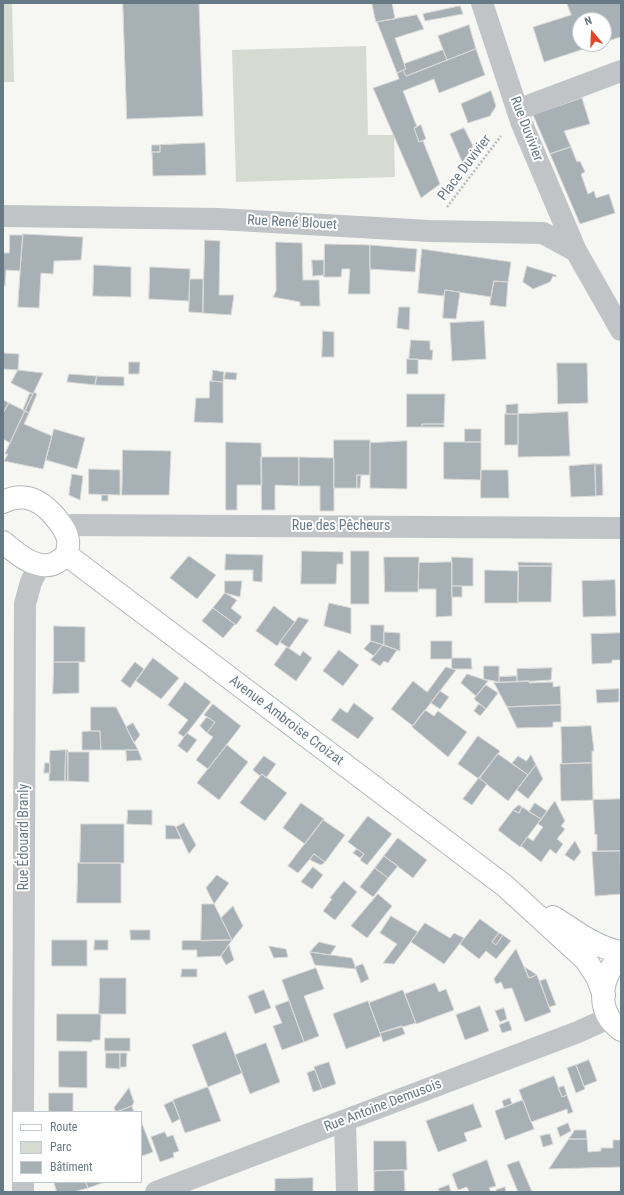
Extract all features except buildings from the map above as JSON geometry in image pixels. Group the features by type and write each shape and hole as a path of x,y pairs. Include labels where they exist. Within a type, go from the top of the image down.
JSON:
{"main road":[{"path":"3,502 19,496 40,502 62,525 68,540 67,555 54,564 39,566 17,554 3,542"},
{"name":"Avenue Ambroise Croizat","path":"67,555 504,886 586,960 597,977 604,995"},
{"name":"Avenue Ambroise Croizat","path":"504,886 598,944 611,950 621,952"},
{"path":"615,1024 605,1010 605,979 613,964 621,957"}],"street":[{"name":"Rue Duvivier","path":"482,3 520,117 576,252 620,327"},
{"path":"520,117 621,71"},
{"name":"Rue René Blouet","path":"3,216 219,219 429,231 543,234 576,252"},
{"name":"Rue des Pêcheurs","path":"62,525 621,528"},
{"name":"Rue Édouard Branly","path":"23,1111 25,604 31,582 39,566"},
{"name":"Rue Antoine Demusois","path":"156,1192 578,1032 615,1024"},
{"path":"345,1121 347,1192"}],"path":[{"name":"Place Duvivier","path":"429,231 504,132 520,117"}],"green space":[{"path":"3,3 12,3 14,82 3,82"},
{"path":"366,46 368,135 394,135 395,177 236,182 232,50"}]}
